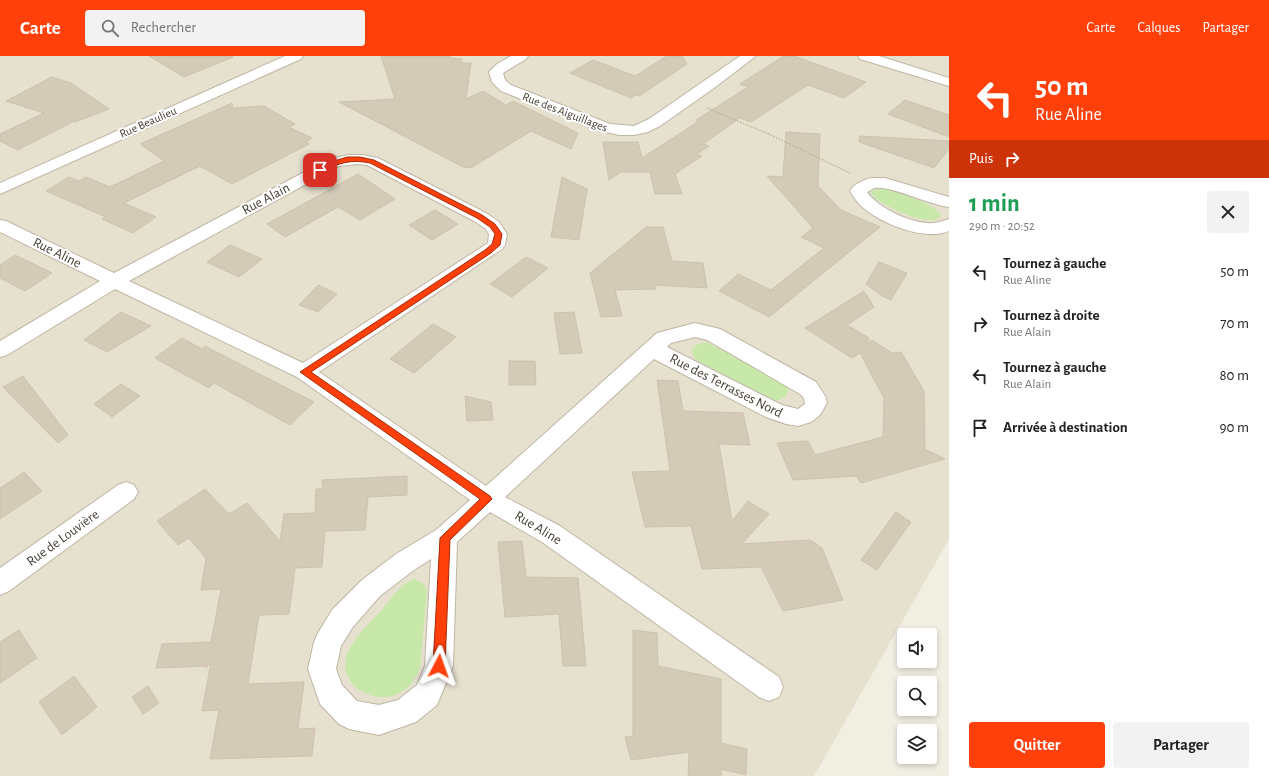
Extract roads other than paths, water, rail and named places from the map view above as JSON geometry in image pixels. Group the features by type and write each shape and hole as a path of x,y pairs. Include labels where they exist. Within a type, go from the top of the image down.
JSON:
{"street":[{"name":"Rue Beaulieu","path":"0,189 296,56"},
{"name":"Rue des Aiguillages","path":"521,56 496,72 496,78 500,84 506,88 578,118 616,131 628,132 652,124 688,101 750,56"},
{"path":"865,56 949,82"},
{"name":"Rue Alain","path":"114,281 333,163 347,159 372,161 480,217 493,226 498,234 496,245 304,372"},
{"path":"949,202 941,201 885,183 871,183 858,191 860,198 878,212 922,228 936,229 946,227 949,224"},
{"name":"Rue Aline","path":"0,225 114,281"},
{"path":"0,350 114,281 304,372"},
{"name":"Rue des Terrasses Nord","path":"445,538 439,666 427,695 406,712 379,720 349,714 330,694 322,669 328,642 342,619 371,588 405,562 445,538 664,338 679,332 695,330 713,334 808,388 814,396 816,403 812,412 803,417 791,418 774,411 653,349"},
{"name":"Rue Aline","path":"304,372 487,499 551,534 769,687"},
{"name":"Rue de Louvière","path":"0,583 126,492"}]}
